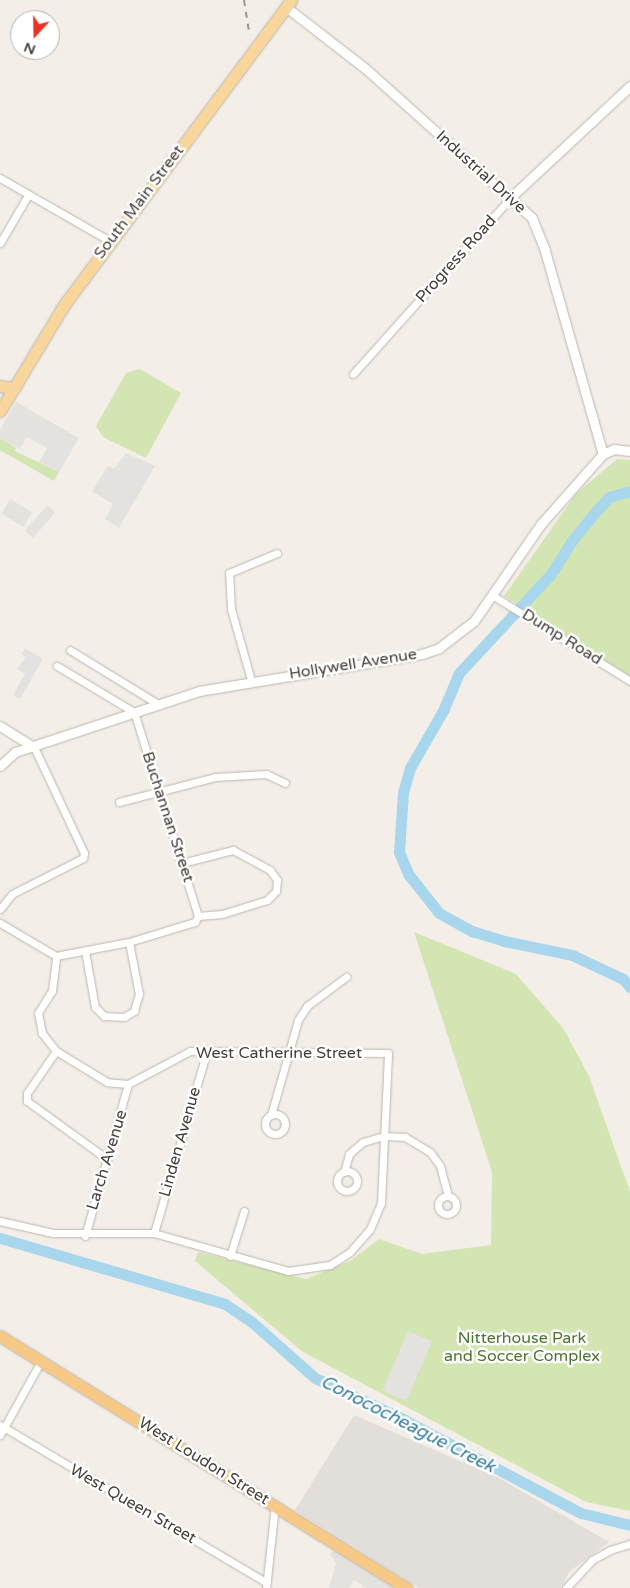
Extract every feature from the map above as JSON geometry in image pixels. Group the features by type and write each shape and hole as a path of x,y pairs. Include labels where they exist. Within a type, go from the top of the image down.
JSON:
{"highway":[{"name":"West Loudon Street","path":"0,1336 407,1588"}],"main road":[{"name":"South Main Street","path":"0,411 54,320 110,241 288,3"},
{"path":"8,399 1,387 16,385"}],"street":[{"name":"Industrial Drive","path":"288,3 366,69 511,197 532,218 540,235 603,454"},
{"name":"Progress Road","path":"353,374 511,197 630,86"},
{"path":"0,178 110,241"},
{"path":"0,243 28,195"},
{"path":"603,454 614,449 630,451"},
{"name":"Hollywell Avenue","path":"0,766 15,752 199,690 251,680 422,654 439,648 474,621 541,524 603,454"},
{"path":"251,680 231,609 230,573 277,554"},
{"name":"Dump Road","path":"492,595 539,622 630,681"},
{"path":"70,650 158,704"},
{"path":"57,666 134,712"},
{"name":"Buchannan Street","path":"134,712 182,863 197,919"},
{"path":"0,909 12,894 83,858 84,854 34,747 1,730"},
{"path":"119,802 159,791 238,775 266,774 285,783"},
{"path":"1,926 56,956 129,942 197,919 222,914 267,900 276,891 277,880 270,870 232,850 182,863"},
{"path":"85,951 95,1007 104,1016 124,1018 134,1011 139,994 129,942"},
{"path":"56,956 52,992 38,1013 42,1033 56,1051 107,1082 128,1084"},
{"path":"271,1115 298,1020 307,1006 346,977"},
{"name":"Linden Avenue","path":"154,1233 207,1050"},
{"path":"56,1051 27,1093 27,1101 107,1159"},
{"name":"West Catherine Street","path":"128,1084 190,1051 388,1053 384,1136"},
{"name":"Larch Avenue","path":"85,1236 128,1084"},
{"path":"0,1222 53,1233 85,1236 139,1231 154,1233 288,1271 330,1265 350,1252 370,1230 381,1202 384,1136"},
{"path":"344,1172 349,1154 363,1142 384,1136 405,1137 430,1152 440,1166 448,1196"},
{"path":"230,1256 244,1211"},
{"path":"1,1429 41,1361"},
{"name":"West Queen Street","path":"1,1429 267,1585"},
{"path":"267,1585 275,1505"},
{"path":"566,1588 592,1560 630,1544"}],"shaded area":[{"path":"16,402 79,438 59,472 39,462 47,448 27,437 20,449 0,438 0,430"},
{"path":"126,453 155,466 119,528 105,519 113,504 92,491 108,466 114,469"},
{"path":"10,499 32,512 24,527 1,514"},
{"path":"47,505 55,512 33,538 25,531"},
{"path":"25,648 43,659 20,699 13,695 25,674 17,669 26,657 22,654"},
{"path":"408,1331 432,1341 407,1401 383,1391"},
{"path":"354,1415 499,1478 609,1542 569,1572 561,1588 419,1588 295,1510"},
{"path":"333,1551 341,1553 395,1588 367,1588 354,1580 349,1588 329,1588 336,1563 330,1554"}],"green space":[{"path":"140,369 181,393 146,458 103,437 96,426 126,373"},
{"path":"0,438 16,448 15,451 59,472 54,481 0,450"},
{"path":"617,459 630,460 630,676 504,596 576,494"},
{"name":"Nitterhouse Park and Soccer Complex","path":"414,932 516,974 563,1028 589,1076 630,1192 630,1511 586,1502 303,1352 195,1261 198,1252 306,1279 350,1261 379,1239 422,1254 491,1245 492,1172"}],"waterway":[{"name":"Conococheague Creek","path":"630,491 609,497 571,542 550,575 459,673 444,709 410,768 403,792 399,852 409,875 439,913 472,931 504,941 572,955 623,979 630,987"},
{"name":"Conococheague Creek","path":"0,1238 225,1304 252,1322 315,1378 405,1420 581,1513 630,1525"}],"railway":[{"path":"244,0 250,36"}]}
